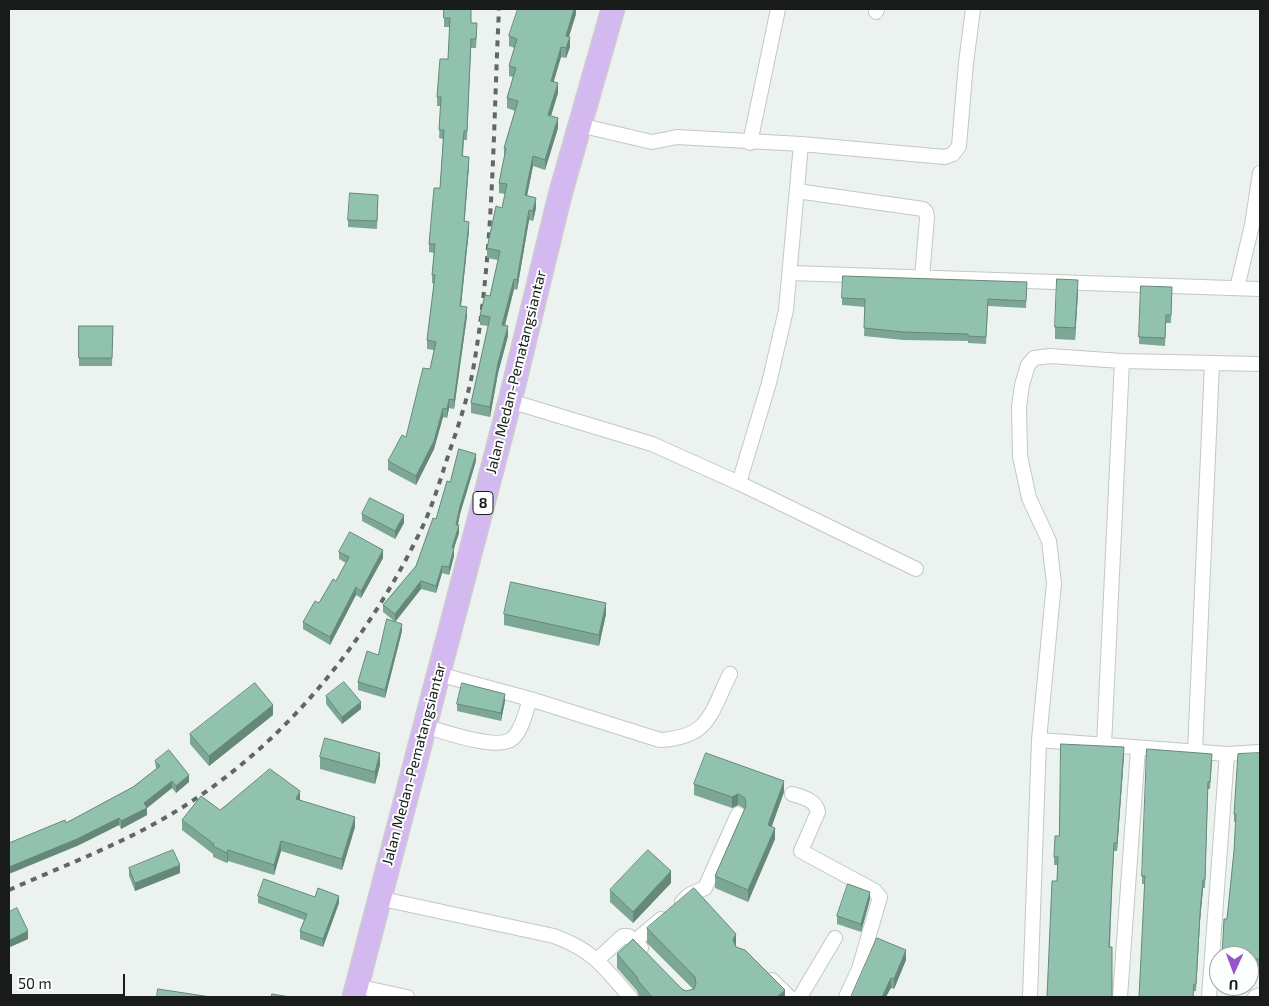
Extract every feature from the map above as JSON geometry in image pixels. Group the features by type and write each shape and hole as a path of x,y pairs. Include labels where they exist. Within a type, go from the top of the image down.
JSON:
{"highway":[{"name":"Jalan Medan-Pematangsiantar","path":"355,992 378,898 510,401 579,124 613,9"}],"street":[{"path":"750,143 778,9"},
{"path":"579,124 652,142 677,137 750,143 801,144 933,157 954,154 959,146 973,9"},
{"path":"739,483 769,383 786,310 791,273 801,144"},
{"path":"1237,288 1252,225 1260,173"},
{"path":"797,192 922,209 926,212 927,218 922,277"},
{"path":"791,273 1260,289"},
{"path":"1030,997 1039,740 1054,583 1049,541 1028,498 1023,475 1019,407 1022,385 1028,365 1034,358 1040,356 1122,362 1260,364"},
{"path":"1104,745 1122,362"},
{"path":"1195,752 1212,364"},
{"path":"510,401 652,444 739,483 916,569"},
{"path":"438,674 530,699 660,740 688,736 702,726 730,674"},
{"path":"424,726 478,741 507,742 514,738 530,699"},
{"path":"1039,740 1138,749 1227,754 1260,752"},
{"path":"1120,997 1138,749"},
{"path":"1210,997 1227,754"},
{"path":"792,794 810,800 816,805 818,812 801,851 875,891 880,897 860,969 846,997"},
{"path":"635,941 689,895 704,888 738,814"},
{"path":"378,898 554,936 574,944 597,960 630,997"},
{"path":"597,960 623,936 635,941 648,955"},
{"path":"800,997 835,938"},
{"path":"762,970 789,997"},
{"path":"355,992 407,997"},
{"path":"1255,997 1260,995"}],"building":[{"path":"444,9 471,9 471,23 477,23 476,39 471,39 467,131 464,131 462,156 469,157 464,221 469,222 460,306 467,307 454,400 449,399 447,409 443,408 434,441 416,476 388,461 402,435 406,437 423,368 430,369 436,342 427,340 435,275 432,275 435,244 429,244 434,188 440,188 444,130 439,130 441,97 437,97 440,59 448,59 450,18 444,18"},
{"path":"518,9 574,9 566,36 570,37 566,48 561,47 551,81 558,83 548,115 558,118 545,160 533,156 525,195 536,198 533,211 529,210 517,280 514,279 502,325 508,326 498,363 490,407 471,403 490,317 480,315 485,295 490,296 500,251 487,248 496,206 502,208 507,184 499,183 506,148 504,148 518,101 507,98 516,68 509,66 517,39 509,36"},
{"path":"350,193 378,195 377,221 348,220"},
{"path":"843,276 1027,282 1026,301 988,299 986,337 968,336 968,334 903,332 864,328 865,299 842,298"},
{"path":"1057,279 1078,280 1075,328 1055,327"},
{"path":"1141,286 1172,287 1171,315 1166,315 1165,338 1139,337"},
{"path":"79,326 113,326 112,358 79,358"},
{"path":"459,449 476,454 460,506 456,525 459,525 449,567 442,566 436,586 421,581 395,614 383,605 416,566 433,518 436,519 447,481 450,482"},
{"path":"370,498 404,515 395,531 362,514"},
{"path":"350,532 383,550 361,591 356,587 330,637 303,622 315,601 319,603 333,579 336,581 349,557 339,552"},
{"path":"511,582 606,603 599,635 504,614"},
{"path":"387,619 402,624 385,690 358,682 367,651 378,655"},
{"path":"344,682 361,702 342,717 326,696"},
{"path":"255,683 273,705 209,756 190,734"},
{"path":"462,683 505,694 501,713 457,704"},
{"path":"325,738 380,753 375,772 320,757"},
{"path":"1061,744 1124,747 1117,843 1114,843 1112,882 1109,947 1112,947 1112,997 1047,997 1052,881 1057,881 1058,857 1054,857 1055,836 1059,836"},
{"path":"1147,749 1212,754 1210,782 1208,782 1205,880 1203,880 1196,984 1194,984 1193,997 1139,997 1145,876 1142,876"},
{"path":"169,750 189,775 176,786 172,781 144,803 147,808 121,821 119,818 77,839 9,867 9,843 65,820 66,823 133,787 160,766 155,761"},
{"path":"706,753 784,781 768,825 775,828 748,890 715,876 746,806 745,798 738,794 732,797 694,784"},
{"path":"1260,753 1260,959 1259,946 1223,946 1224,919 1227,919 1234,851 1236,814 1234,814 1238,754"},
{"path":"270,769 300,791 296,799 355,817 342,859 281,841 274,865 228,850 227,853 213,846 214,844 182,820 201,796 220,810"},
{"path":"173,850 180,865 135,883 129,868"},
{"path":"648,850 671,871 633,912 610,890"},
{"path":"264,879 315,897 318,888 339,896 323,939 300,931 307,914 258,896"},
{"path":"848,884 870,892 861,924 837,916"},
{"path":"694,888 736,934 733,940 736,947 745,950 785,990 777,997 652,997 617,954 633,939 682,989 686,991 694,989 696,984 695,977 647,928"},
{"path":"17,908 28,931 10,940 9,912"},
{"path":"877,938 906,950 894,979 891,978 882,997 851,997"},
{"path":"158,989 211,997 157,997"},
{"path":"272,994 290,997 272,997"}],"railway":[{"path":"9,890 95,853 158,822 217,784 253,755 287,723 348,652 398,573 425,522 433,502 463,410 473,370 480,325 489,235 499,9"}]}
